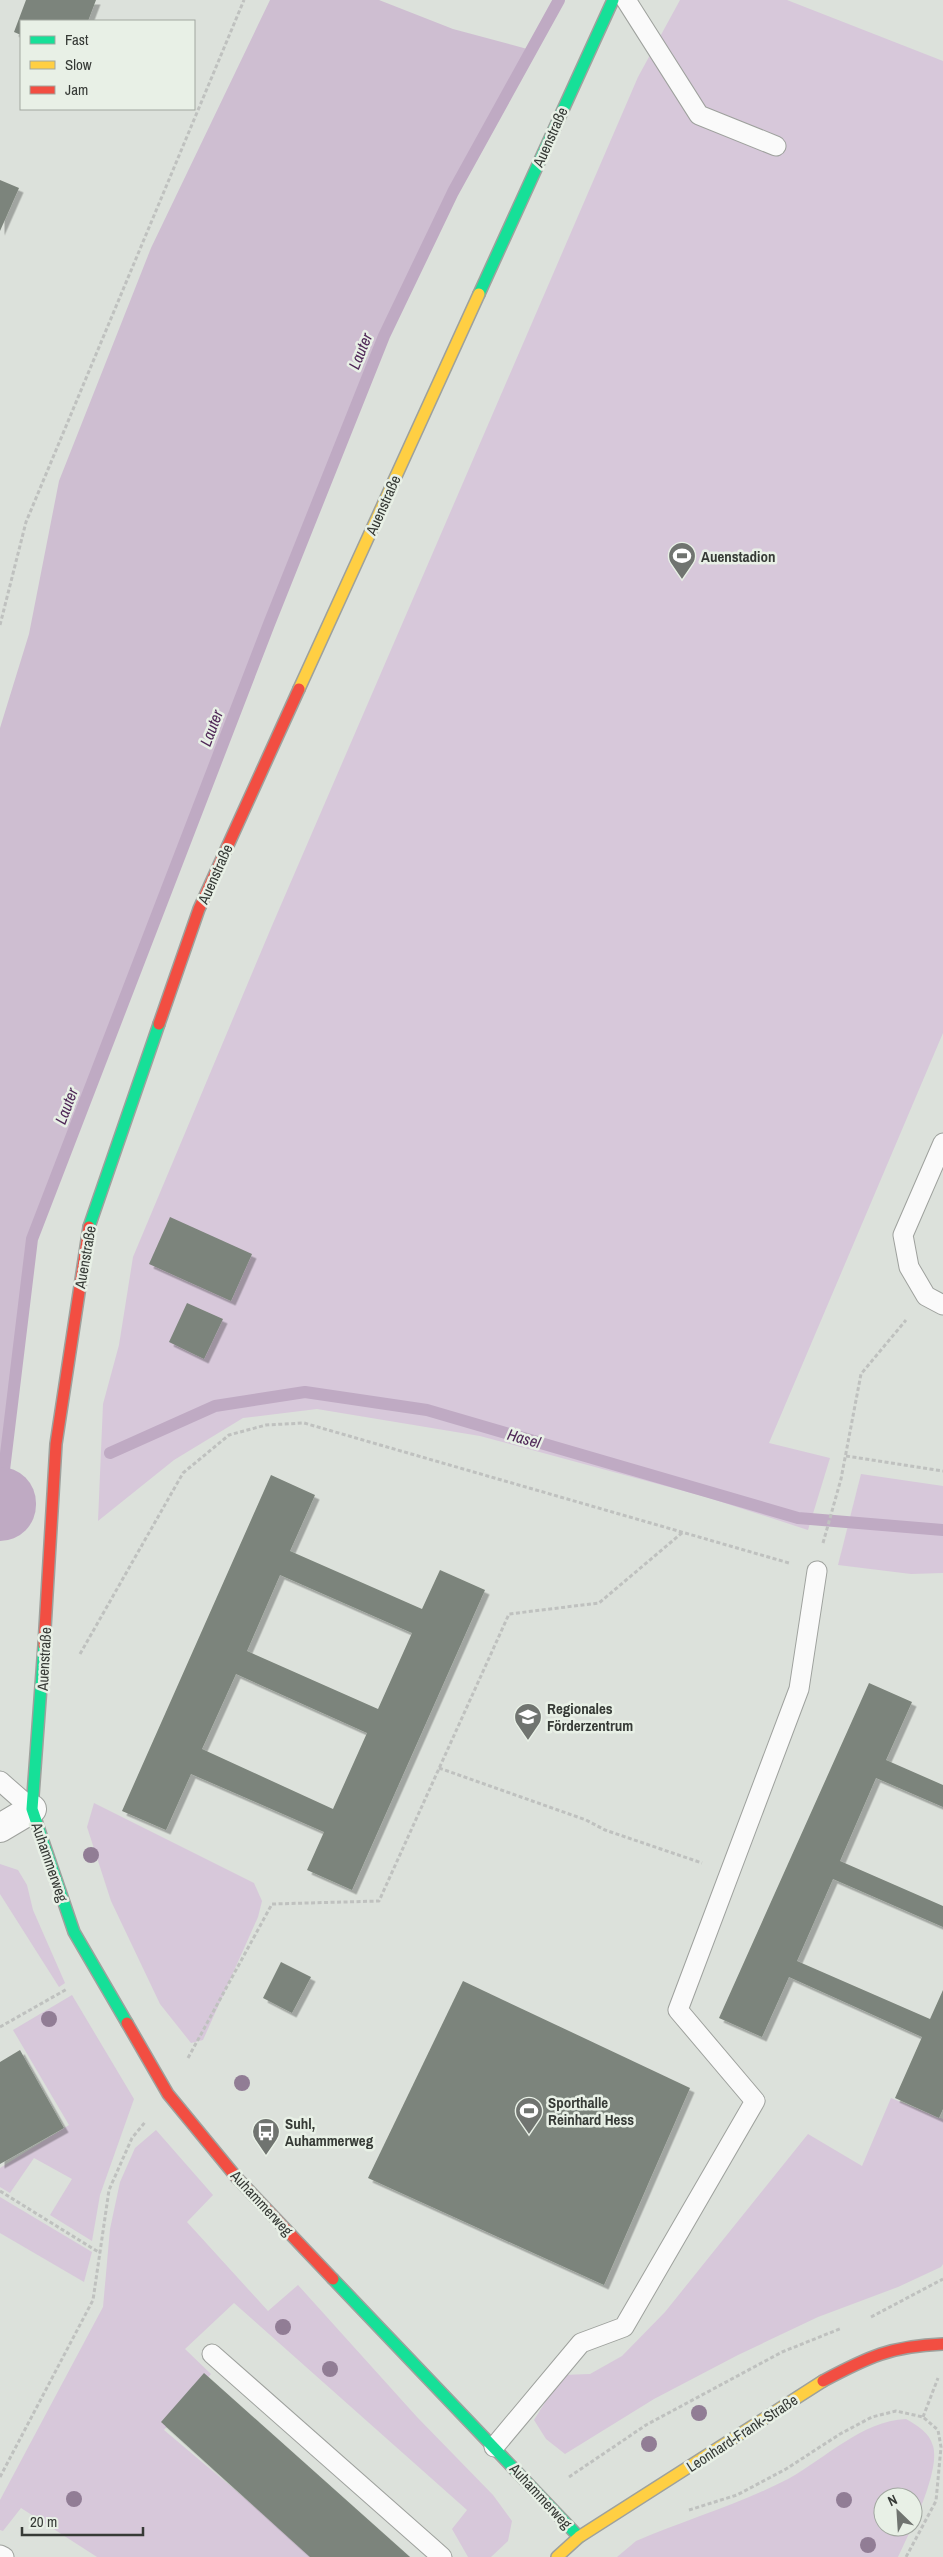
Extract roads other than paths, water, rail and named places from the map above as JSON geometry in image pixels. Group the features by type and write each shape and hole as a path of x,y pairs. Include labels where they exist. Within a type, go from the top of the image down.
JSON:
{"street":[{"name":"Auenstraße","path":"32,1809 41,1704 56,1444 88,1230 199,908 612,0"},
{"path":"0,1828 32,1809"},
{"name":"Auhammerweg","path":"32,1809 74,1932 168,2094 237,2178 580,2537"},
{"name":"Leonhard-Frank-Straße","path":"557,2557 580,2537 816,2384 868,2357 910,2345 943,2344"}],"lane":[{"path":"626,0 699,115 776,146"},
{"path":"943,1143 903,1236 909,1267 926,1296 943,1305"},
{"path":"494,2446 582,2344 624,2327 755,2101 678,2010 799,1689 817,1571"},
{"path":"0,1781 32,1809"},
{"path":"212,2354 442,2557"},
{"path":"0,2555 4,2557"}],"waterway":[{"name":"Lauter","path":"0,1503 32,1239 269,624 384,336 453,192 559,0"},
{"name":"Hasel","path":"110,1453 215,1406 305,1392 427,1410 798,1518 943,1530"}],"place":[{"name":"Auenstadion","path":"682,580"},
{"name":"Regionales Förderzentrum","path":"528,1741"},
{"name":"Sporthalle Reinhard Hess","path":"529,2135"},
{"name":"Suhl, Auhammerweg","path":"266,2156"}]}
